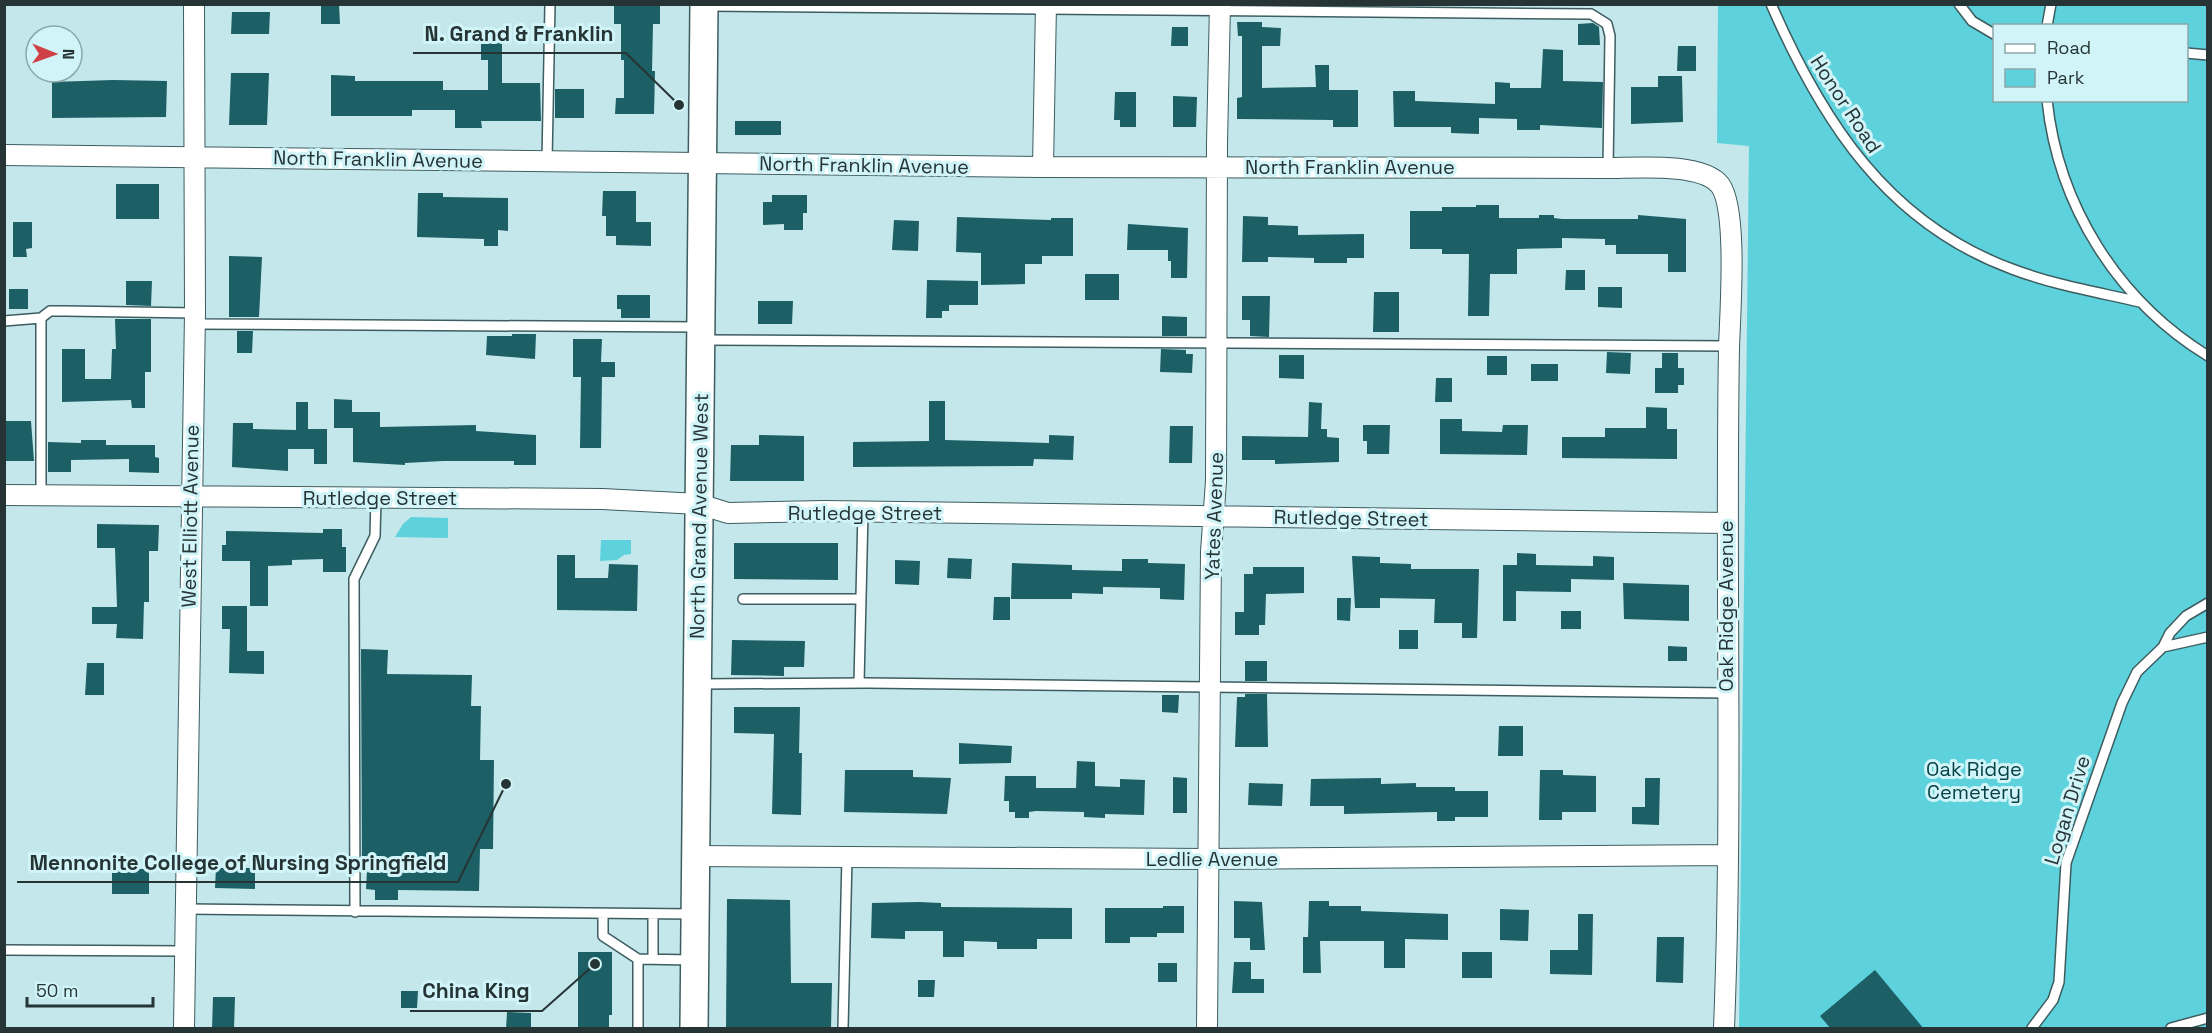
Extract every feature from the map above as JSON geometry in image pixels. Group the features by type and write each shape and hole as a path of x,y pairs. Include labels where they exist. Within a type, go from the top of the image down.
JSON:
{"main road":[{"name":"North Grand Avenue West","path":"694,1029 704,5"}],"street":[{"name":"West Elliott Avenue","path":"184,1029 194,319 194,4"},
{"path":"1043,167 1046,7"},
{"name":"Yates Avenue","path":"1207,1029 1213,516 1216,481 1220,8"},
{"name":"North Franklin Avenue","path":"4,155 1043,167 1608,168 1687,170 1710,177 1720,185"},
{"name":"Oak Ridge Avenue","path":"1720,185 1728,203 1729,345 1726,523 1728,855 1724,1029"},
{"name":"Rutledge Street","path":"4,495 602,499 699,504 728,513 863,512 1726,523"},
{"name":"Ledlie Avenue","path":"696,856 1208,859 1728,855"}],"lane":[{"path":"547,161 550,4"},
{"name":"Honor Road","path":"1771,4 1815,95 1842,138 1868,172 1909,209 1964,247 2011,269 2055,284 2140,302"},
{"path":"1959,4 1972,21 1993,33"},
{"path":"2047,24 2051,4"},
{"path":"704,5 1220,8 1591,14 1607,24 1610,36 1608,168"},
{"path":"2188,53 2208,55"},
{"path":"2047,102 2054,149 2077,212 2098,250 2140,302 2179,337 2208,356"},
{"path":"4,321 41,318 50,311 64,311 194,319 701,334 1217,343 1729,345"},
{"path":"41,318 41,496"},
{"path":"355,912 354,579 375,536 376,498"},
{"path":"859,683 863,512"},
{"path":"743,599 861,599"},
{"name":"Logan Drive","path":"2032,1029 2053,1000 2059,982 2066,863 2073,837 2122,703 2138,672 2163,647 2170,633 2186,616 2208,603"},
{"path":"2163,647 2208,637"},
{"path":"697,684 859,683 1211,689 1726,693"},
{"path":"843,1029 847,857"},
{"path":"186,909 696,914"},
{"path":"603,914 603,936 638,959 695,960"},
{"path":"653,914 653,959"},
{"path":"4,950 185,951"},
{"path":"638,959 638,1029"},
{"path":"2171,1029 2208,1018"}],"green space":[{"name":"Oak Ridge Cemetery","path":"1629,5 2207,5 2207,1028 1739,1028 1749,146 1717,143 1718,6"},
{"path":"411,517 448,518 448,538 395,537 403,524"},
{"path":"601,540 631,540 631,554 624,555 617,560 600,561"}],"building":[{"path":"321,4 339,4 340,24 321,24"},
{"path":"614,4 660,4 660,24 653,24 654,114 615,114 616,98 624,98 624,60 621,60 621,24 614,24"},
{"path":"232,12 270,12 269,34 231,34"},
{"path":"1237,22 1262,22 1262,27 1281,28 1280,46 1262,46 1262,88 1316,87 1315,65 1329,65 1329,90 1358,90 1358,127 1333,127 1333,120 1237,119 1237,98 1242,97 1242,36 1238,36"},
{"path":"1593,23 1599,27 1600,45 1578,45 1578,24"},
{"path":"1172,27 1188,27 1188,46 1171,46"},
{"path":"481,39 502,39 502,83 540,83 541,121 481,121 482,128 455,128 455,110 412,110 412,116 331,116 331,75 355,76 355,81 443,81 443,90 488,90 488,60 481,60"},
{"path":"1678,46 1696,46 1696,71 1677,71"},
{"path":"1543,49 1563,50 1563,81 1603,82 1602,128 1540,125 1540,130 1517,130 1517,119 1479,118 1479,134 1451,133 1451,127 1394,127 1393,91 1415,91 1415,101 1495,104 1495,82 1510,83 1510,88 1541,88"},
{"path":"231,73 269,73 267,125 229,125"},
{"path":"1658,76 1682,76 1683,122 1631,124 1631,87 1658,87"},
{"path":"84,81 167,81 166,117 52,118 52,84 84,84"},
{"path":"555,89 584,89 584,118 555,118"},
{"path":"1115,92 1136,92 1136,127 1120,127 1120,120 1114,120"},
{"path":"1173,96 1197,97 1196,127 1173,127"},
{"path":"735,121 781,121 781,135 735,135"},
{"path":"116,184 159,184 159,219 116,219"},
{"path":"603,191 636,191 636,222 651,222 651,246 616,245 616,236 606,236 606,216 602,216"},
{"path":"418,193 443,193 443,197 508,198 508,231 498,230 498,246 484,246 484,239 417,237"},
{"path":"772,195 807,195 807,213 803,213 803,230 784,230 784,224 763,225 763,202 772,202"},
{"path":"1476,205 1499,205 1499,218 1539,218 1539,215 1554,215 1554,218 1562,219 1638,219 1638,215 1686,219 1686,272 1668,272 1668,254 1616,254 1616,245 1605,245 1605,239 1562,238 1562,248 1517,249 1517,274 1490,274 1489,316 1468,316 1469,254 1442,254 1442,249 1410,249 1410,211 1442,211 1442,207 1476,207"},
{"path":"1243,216 1268,217 1268,225 1298,226 1298,235 1364,234 1364,258 1347,258 1347,263 1314,263 1314,258 1268,257 1268,262 1242,262"},
{"path":"957,217 1051,220 1051,218 1073,218 1073,256 1042,256 1042,264 1025,264 1025,284 981,285 981,253 956,252"},
{"path":"894,220 919,221 918,251 892,250"},
{"path":"13,222 32,222 32,248 26,249 27,257 13,257"},
{"path":"1128,224 1188,228 1187,278 1171,278 1171,261 1168,261 1168,250 1127,250"},
{"path":"229,256 262,257 259,317 229,317"},
{"path":"1566,270 1585,270 1585,290 1565,290"},
{"path":"1085,274 1119,274 1119,300 1085,300"},
{"path":"927,280 978,281 978,305 949,305 949,311 942,311 942,318 926,318"},
{"path":"126,281 152,281 151,306 126,305"},
{"path":"1598,287 1622,287 1622,308 1598,307"},
{"path":"9,289 28,289 28,309 9,309"},
{"path":"1374,292 1399,292 1399,332 1373,332"},
{"path":"617,295 650,295 650,318 621,318 621,309 617,309"},
{"path":"1242,296 1270,296 1269,337 1250,336 1250,320 1242,320"},
{"path":"758,301 793,301 792,324 758,324"},
{"path":"1162,316 1187,317 1187,336 1162,336"},
{"path":"115,319 151,319 151,372 145,372 145,408 132,408 131,400 62,402 62,349 85,349 85,379 111,379 112,349 116,349"},
{"path":"237,331 253,331 252,353 237,353"},
{"path":"512,334 536,334 535,359 486,355 487,336 512,336"},
{"path":"573,339 602,339 601,362 615,362 615,377 602,377 601,448 580,448 581,377 573,377"},
{"path":"1161,349 1186,350 1186,354 1193,354 1192,373 1160,372"},
{"path":"1607,352 1631,353 1630,374 1606,373"},
{"path":"1662,353 1678,353 1678,368 1684,368 1684,385 1678,385 1678,393 1655,393 1655,368 1662,368"},
{"path":"1279,355 1304,355 1304,379 1279,378"},
{"path":"1487,356 1507,356 1507,375 1487,375"},
{"path":"1531,364 1558,364 1558,381 1531,381"},
{"path":"1436,378 1452,378 1452,402 1435,402"},
{"path":"334,399 352,400 352,412 380,412 380,427 476,425 476,431 536,435 536,465 514,465 514,461 443,461 405,463 405,465 353,462 353,428 334,428"},
{"path":"929,401 945,401 945,440 1049,443 1049,435 1074,436 1073,460 1034,459 1033,466 853,467 853,442 929,441"},
{"path":"296,402 308,402 308,429 327,429 327,464 314,464 314,449 288,449 288,471 232,467 233,423 253,423 253,429 296,430"},
{"path":"1309,402 1322,403 1321,429 1327,429 1327,437 1339,438 1339,462 1275,464 1275,460 1242,460 1242,436 1308,437"},
{"path":"1646,407 1667,408 1667,429 1677,429 1677,459 1562,458 1562,437 1605,437 1605,428 1646,428"},
{"path":"1440,419 1462,419 1462,431 1502,432 1503,425 1528,425 1527,455 1440,454"},
{"path":"5,421 31,421 34,461 5,461"},
{"path":"1363,425 1390,425 1389,454 1367,454 1367,441 1363,441"},
{"path":"1170,426 1193,426 1192,463 1169,463"},
{"path":"759,435 804,436 804,481 730,481 731,445 759,445"},
{"path":"81,440 106,440 106,445 155,445 155,457 159,458 159,473 129,472 129,459 71,460 71,472 48,472 48,442 81,443"},
{"path":"97,524 159,525 158,551 149,551 149,602 144,602 143,639 116,638 117,624 92,624 92,607 117,607 115,548 97,548"},
{"path":"323,529 342,529 342,547 346,547 346,572 323,572 323,559 292,560 292,565 268,566 268,606 250,606 250,561 222,561 222,545 226,545 226,531 323,533"},
{"path":"734,543 838,543 838,580 734,579"},
{"path":"1517,553 1536,554 1536,565 1593,566 1593,556 1614,557 1614,580 1571,579 1571,592 1516,591 1516,621 1503,621 1503,565 1517,565"},
{"path":"557,555 575,555 575,578 608,578 609,564 638,565 637,611 557,610"},
{"path":"1352,556 1380,557 1380,563 1411,564 1411,569 1479,569 1477,638 1462,638 1462,623 1434,623 1435,599 1380,598 1380,608 1355,608"},
{"path":"948,558 972,559 971,579 947,578"},
{"path":"1122,559 1148,559 1148,563 1185,564 1184,600 1160,599 1160,588 1103,587 1103,594 1072,593 1072,599 1011,599 1012,563 1072,565 1072,570 1122,571"},
{"path":"895,560 920,561 919,585 895,584"},
{"path":"1253,567 1304,567 1304,593 1266,594 1265,625 1259,625 1259,635 1235,635 1235,612 1244,612 1244,574 1253,574"},
{"path":"1623,583 1689,585 1689,621 1624,619"},
{"path":"994,597 1010,597 1010,620 993,620"},
{"path":"1337,598 1351,598 1350,621 1337,620"},
{"path":"222,606 247,606 247,651 264,651 264,674 229,673 230,629 222,629"},
{"path":"1561,611 1581,611 1581,629 1561,629"},
{"path":"1399,630 1418,630 1418,649 1399,649"},
{"path":"732,640 805,641 804,667 784,667 784,676 731,675"},
{"path":"1668,646 1687,647 1687,661 1668,661"},
{"path":"361,649 388,650 387,674 472,675 471,706 481,706 480,760 494,760 493,849 480,849 479,891 398,890 398,900 375,900 375,890 366,889 367,870 362,870"},
{"path":"1245,661 1267,661 1267,681 1245,681"},
{"path":"87,663 104,663 104,695 85,695"},
{"path":"1245,694 1267,694 1268,747 1235,747 1237,697 1245,697"},
{"path":"1162,695 1179,695 1178,713 1162,712"},
{"path":"734,707 800,707 801,815 772,814 774,734 734,733"},
{"path":"1499,726 1523,726 1523,756 1498,756"},
{"path":"959,743 1012,746 1011,763 959,764"},
{"path":"1077,761 1095,762 1095,786 1120,787 1120,779 1145,780 1144,815 1105,814 1105,818 1084,817 1084,812 1036,811 1029,812 1029,818 1015,818 1015,812 1009,812 1009,801 1004,801 1005,776 1036,776 1036,788 1076,788"},
{"path":"845,770 913,770 913,777 951,778 947,814 844,812"},
{"path":"1540,770 1563,770 1563,775 1596,776 1596,812 1562,812 1562,820 1539,820"},
{"path":"1173,777 1187,778 1187,813 1173,813"},
{"path":"1381,778 1381,784 1416,783 1416,787 1455,787 1455,791 1488,791 1488,817 1455,817 1455,821 1437,821 1437,812 1344,814 1344,806 1310,806 1311,779"},
{"path":"1645,778 1660,778 1659,825 1632,824 1632,807 1645,807"},
{"path":"1249,783 1283,784 1282,806 1248,805"},
{"path":"216,868 255,868 255,889 215,888"},
{"path":"112,869 149,869 149,894 112,894"},
{"path":"727,899 790,900 791,983 832,983 831,1029 726,1029"},
{"path":"1234,901 1262,902 1265,950 1250,950 1250,938 1234,938"},
{"path":"1309,901 1329,901 1329,906 1361,906 1361,911 1448,914 1448,940 1405,939 1405,968 1384,968 1384,941 1320,941 1321,973 1303,973 1303,937 1308,937"},
{"path":"872,903 941,903 941,907 1072,908 1072,939 1037,939 1037,949 997,949 997,942 964,941 964,957 943,957 943,931 905,931 905,939 871,938"},
{"path":"1163,906 1184,906 1184,933 1157,933 1157,937 1130,937 1130,943 1105,943 1105,908 1163,908"},
{"path":"1500,909 1529,910 1528,941 1500,940"},
{"path":"1578,914 1593,914 1592,975 1550,974 1550,950 1578,950"},
{"path":"1657,937 1684,937 1683,983 1656,982"},
{"path":"578,952 612,952 612,1015 609,1015 609,1029 578,1029"},
{"path":"1462,952 1492,952 1492,978 1462,978"},
{"path":"1234,962 1251,962 1251,979 1264,979 1264,993 1232,993"},
{"path":"1158,963 1177,963 1177,982 1158,982"},
{"path":"1875,970 1924,1029 1831,1029 1820,1016"},
{"path":"918,980 935,980 934,997 918,997"},
{"path":"401,991 418,991 417,1008 401,1008"},
{"path":"213,997 235,997 234,1029 212,1029"},
{"path":"507,1012 531,1013 531,1029 506,1029"}],"place":[{"name":"N. Grand & Franklin","path":"679,105"},
{"name":"Mennonite College of Nursing Springfield","path":"506,784"},
{"name":"China King","path":"595,964"}]}
